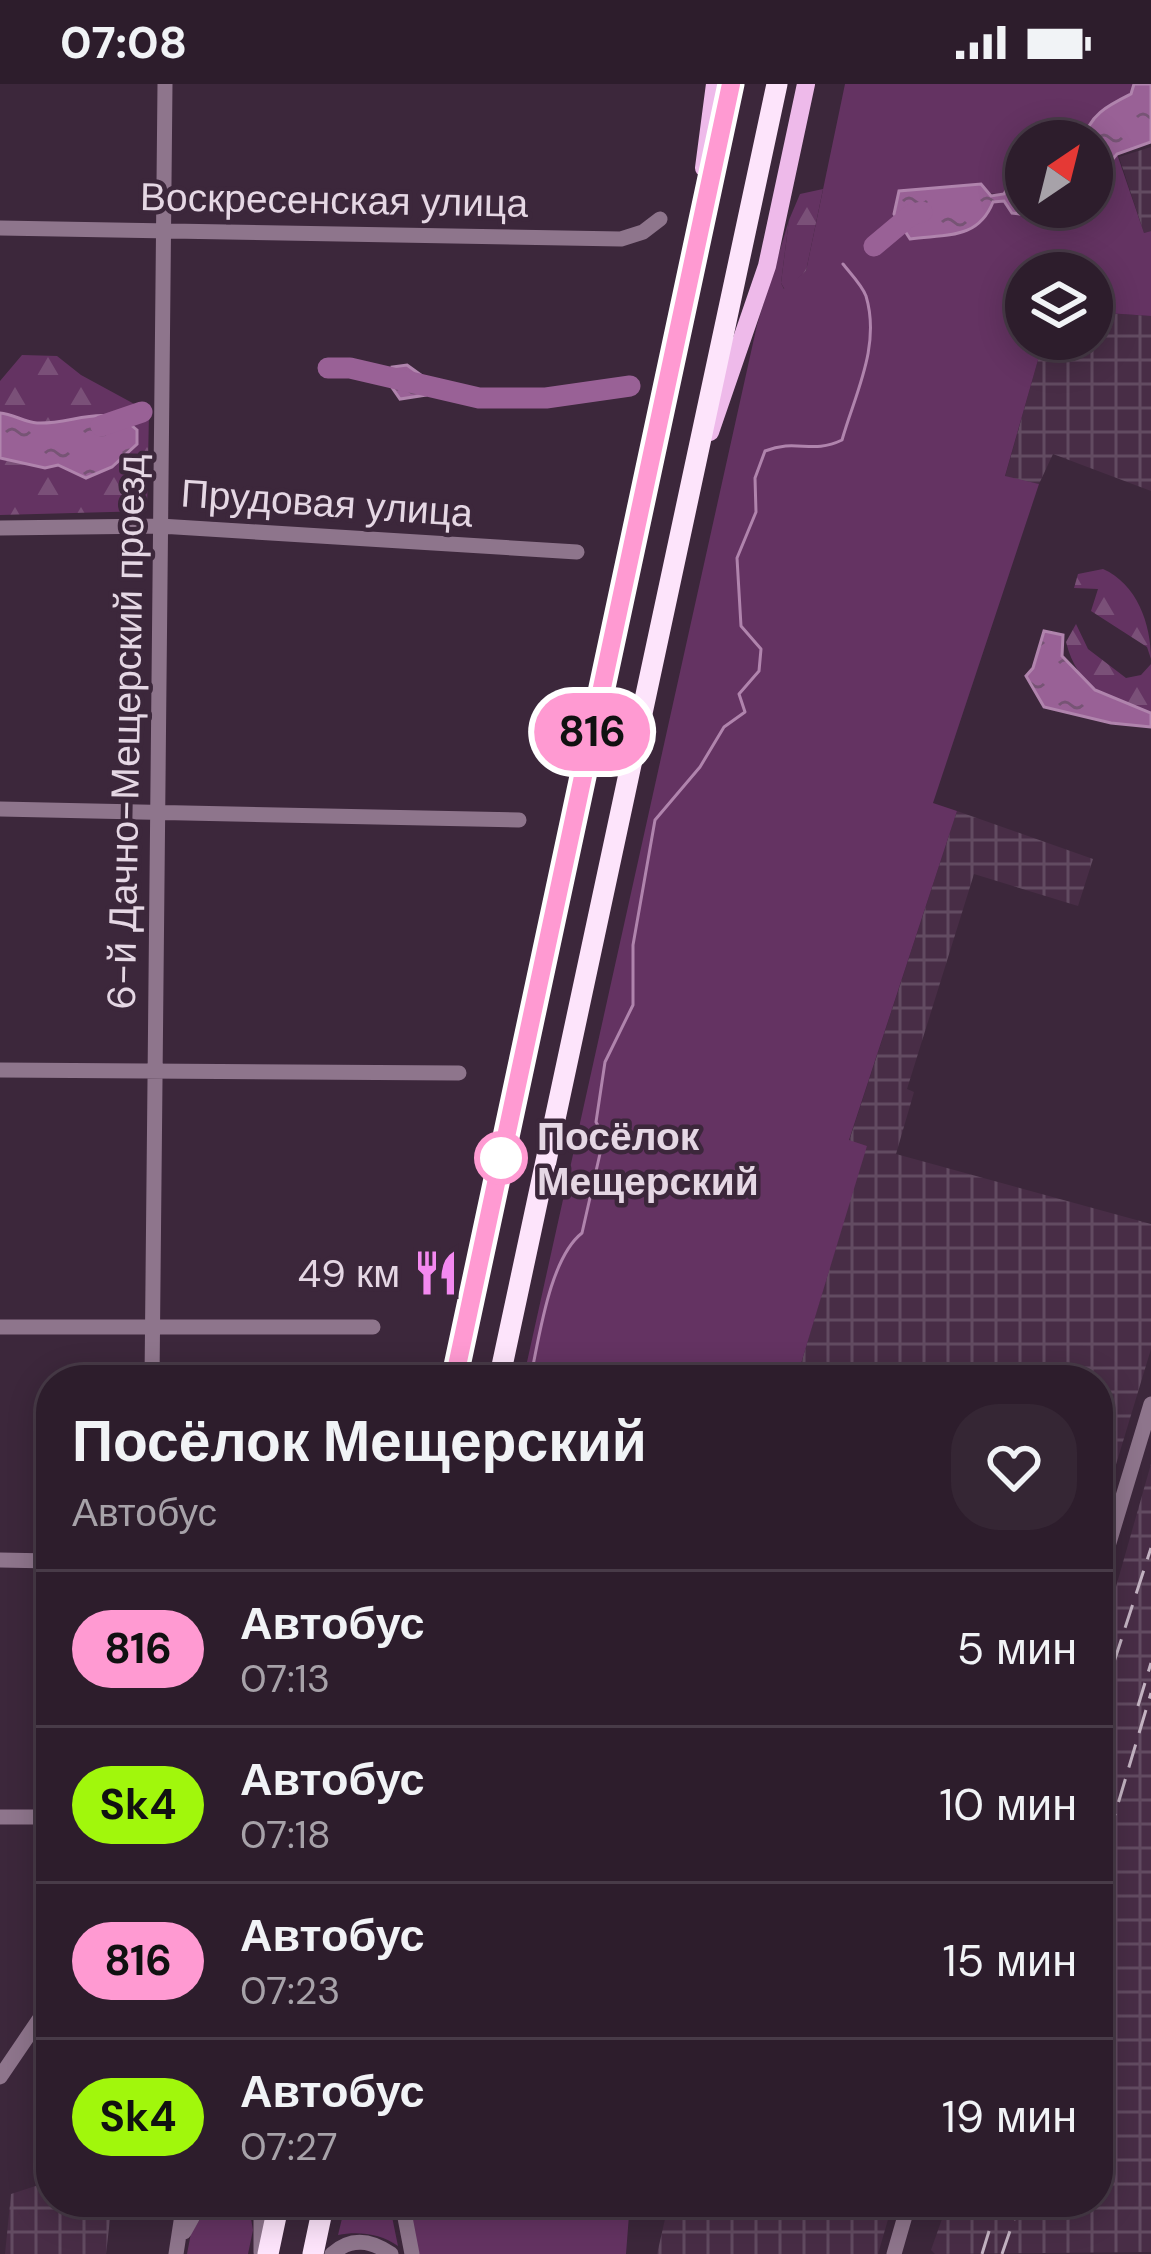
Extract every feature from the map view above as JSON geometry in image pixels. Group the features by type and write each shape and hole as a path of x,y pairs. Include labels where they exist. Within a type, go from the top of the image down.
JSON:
{"highway":[{"path":"457,1365 731,84"},
{"path":"503,1365 777,84"},
{"path":"264,2254 275,2217"},
{"path":"313,2254 321,2217"}],"main road":[{"path":"688,284 715,84"},
{"path":"689,493 767,266 806,84"}],"street":[{"name":"6-й Дачно-Мещерский проезд","path":"152,1365 165,84"},
{"name":"Воскресенская улица","path":"0,228 621,239 644,232 660,219"},
{"name":"Прудовая улица","path":"0,528 160,526 578,552"},
{"path":"0,809 518,820"},
{"path":"0,1070 459,1073"},
{"path":"0,1327 373,1327"},
{"path":"1113,1529 1151,1404"},
{"path":"0,1560 36,1561"},
{"path":"0,1817 36,1817"},
{"path":"0,2077 36,2024"},
{"path":"177,2250 182,2217"},
{"path":"177,2250 194,2217"},
{"path":"261,2217 264,2254"},
{"path":"405,2217 412,2254"},
{"path":"893,2254 904,2217"},
{"path":"332,2254 357,2242 391,2254"}],"shaded area":[{"path":"1151,147 1151,231 1144,233 1119,157"},
{"path":"1113,313 1151,316 1151,491 1053,454 1039,484 1005,477 1038,360 1113,360"},
{"path":"957,811 1093,859 1078,906 974,874 907,1089 914,1092 896,1154 1151,1224 1151,1349 1113,1474 1113,1365 801,1365 866,1147 849,1141"},
{"path":"1151,1464 1151,2252 935,2254 931,2250 943,2217 1113,2217 1113,1597"},
{"path":"36,2186 36,2217 110,2217 106,2254 5,2254 11,2194"},
{"path":"666,2217 889,2217 878,2254 657,2254"}],"green space":[{"path":"845,84 1134,84 1131,94 1094,120 1005,120 1004,194 900,191 894,214 1004,201 1005,228 1113,228 1113,161 1117,154 1144,233 1151,231 1151,316 1113,313 1113,252 1005,252 1005,360 1038,360 1005,476 1039,484 933,803 957,811 849,1140 867,1146 801,1365 526,1365 757,325 789,220 784,289 806,271"},
{"path":"823,189 806,271 785,290 781,283 789,220 800,194"},
{"path":"22,355 57,356 81,375 149,412 147,511 0,515 0,458 112,467 137,443 137,430 113,417 37,423 0,413 0,381"},
{"path":"1103,569 1125,584 1140,606 1151,659 1147,647 1091,611 1098,589 1074,588 1078,574"},
{"path":"1076,624 1088,649 1126,678 1141,675 1151,664 1151,713 1108,697 1078,671 1066,642"},
{"path":"202,2217 251,2217 253,2230 248,2254 187,2254 191,2233"},
{"path":"342,2217 392,2217 398,2246 370,2234 338,2235"},
{"path":"411,2217 629,2217 626,2254 418,2254"}],"water":[{"path":"1134,84 1151,84 1151,142 1113,159 1113,120 1094,120 1131,94"},
{"path":"981,184 991,196 1004,194 1005,202 993,202 979,223 948,235 910,239 894,214 899,191"},
{"path":"407,365 436,386 426,395 400,399 391,386 392,367"},
{"path":"0,413 37,423 114,417 137,430 137,444 112,467 86,478 58,465 45,468 0,458"},
{"path":"1044,631 1063,635 1062,656 1095,690 1151,713 1151,727 1044,707 1026,676"}],"waterway":[{"path":"874,246 911,215 922,212"},
{"path":"533,1365 553,1280 582,1233 604,1136 596,1122 605,1062 633,1005 633,945 655,820 700,767 724,727 745,712 739,694 759,671 761,649 741,626 737,558 756,512 755,478 765,451 842,440 864,370 870,315 864,292 843,264"},
{"path":"328,368 350,368 479,398 546,398 630,386"},
{"path":"101,426 142,412"}],"railway":[{"path":"1114,1662 1151,1548"},
{"path":"1138,1706 1151,1663"},
{"path":"1113,1821 1151,1693"},
{"path":"982,2254 993,2217"},
{"path":"1002,2254 1015,2217"}],"bus line":[{"name":"816","path":"457,1365 731,84"}],"place":[{"name":"Посёлок Мещерский","path":"501,1158"},
{"name":"49 км","path":"436,1273"}]}
